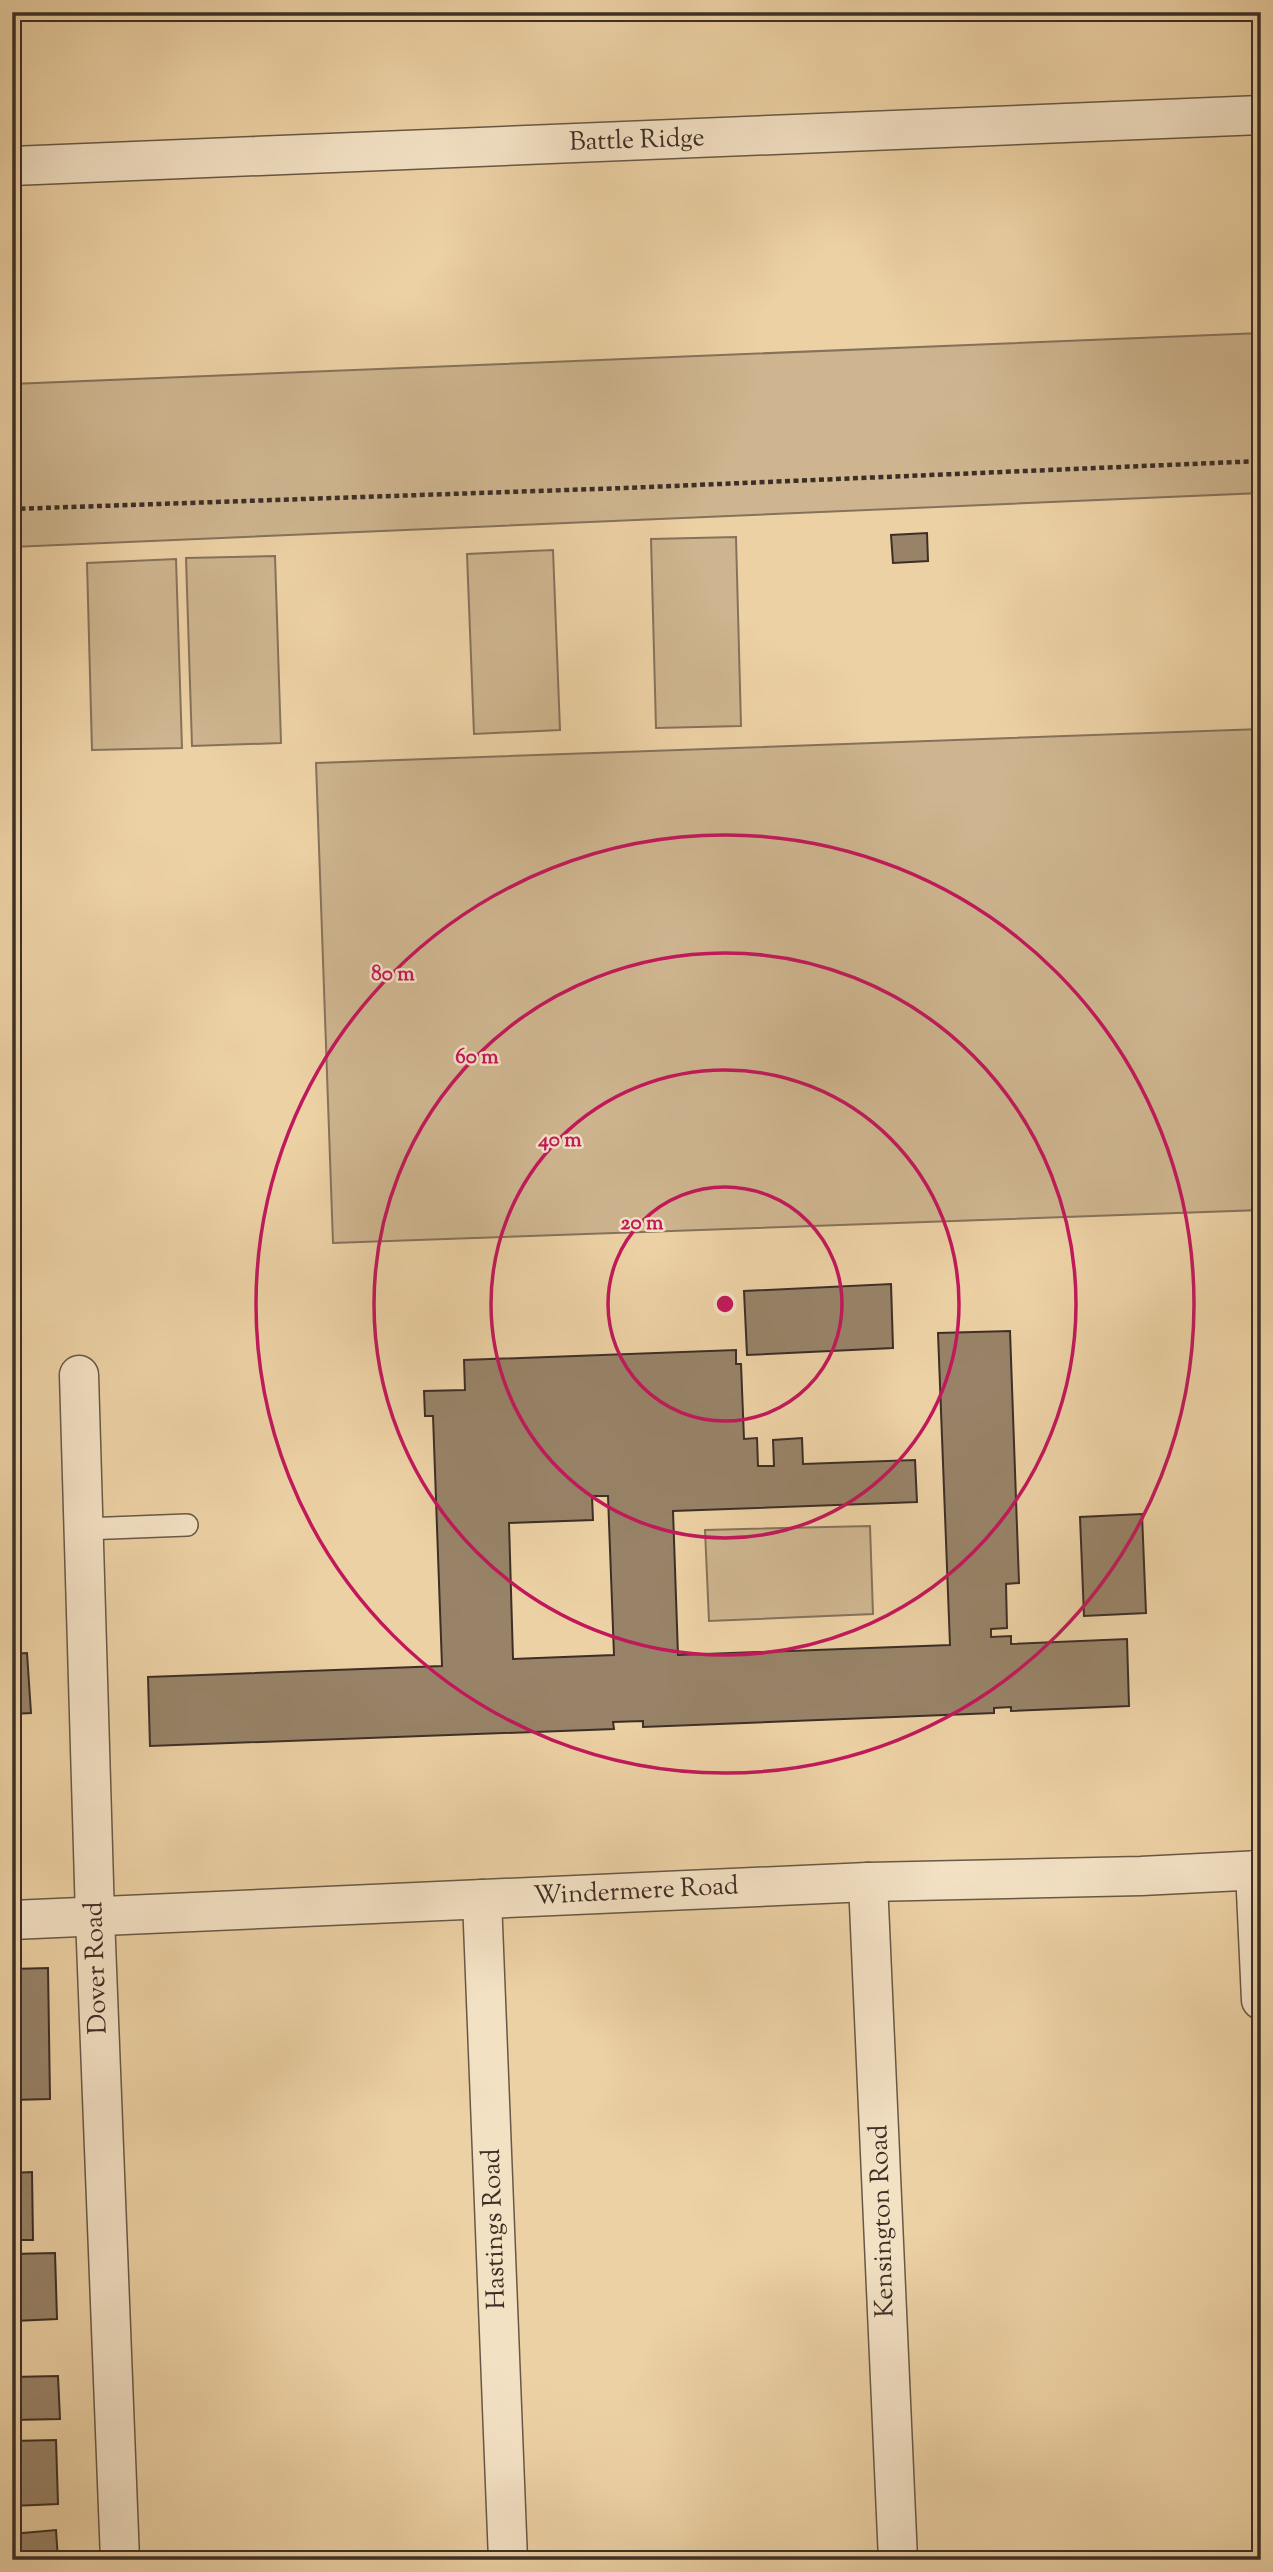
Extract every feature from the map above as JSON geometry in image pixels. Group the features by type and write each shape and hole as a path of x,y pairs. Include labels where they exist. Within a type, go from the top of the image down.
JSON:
{"street":[{"name":"Battle Ridge","path":"12,166 1261,116"},
{"name":"Dover Road","path":"79,1375 95,1917 121,2560"},
{"name":"Windermere Road","path":"12,1920 869,1882 1258,1870"},
{"path":"1258,1870 1261,2000"},
{"name":"Kensington Road","path":"869,1882 898,2560"},
{"name":"Hastings Road","path":"482,1899 508,2560"}],"lane":[{"path":"84,1529 187,1525"}],"path":[{"path":"12,509 653,487 1261,461"}],"shaded area":[{"path":"1261,333 1261,493 12,547 12,384"},
{"path":"736,537 741,726 656,728 651,539"},
{"path":"553,550 560,730 474,734 467,554"},
{"path":"275,556 281,743 192,746 186,558"},
{"path":"176,559 182,748 92,750 87,563"},
{"path":"1261,729 1261,1210 333,1243 316,763"},
{"path":"870,1526 873,1614 709,1621 705,1530"}],"building":[{"path":"927,533 928,561 893,563 891,535"},
{"path":"891,1284 893,1348 747,1355 744,1291"},
{"path":"1010,1331 1019,1583 1006,1584 1007,1628 991,1629 991,1637 1011,1636 1011,1644 1127,1639 1129,1706 1011,1711 1011,1707 994,1708 994,1713 643,1727 643,1721 613,1722 614,1729 150,1746 148,1677 442,1666 433,1416 425,1416 424,1391 465,1390 464,1360 736,1350 736,1364 741,1364 744,1439 757,1438 758,1466 774,1466 773,1440 802,1438 803,1464 915,1460 917,1502 673,1511 678,1655 950,1645 938,1333","holes":["592,1496 608,1496 614,1655 513,1659 509,1523 593,1520"]},
{"path":"1142,1514 1146,1613 1084,1616 1080,1517"},
{"path":"27,1653 31,1713 12,1714 12,1654"},
{"path":"48,1968 50,2099 12,2100 12,1969"},
{"path":"32,2172 33,2240 12,2240 12,2173"},
{"path":"55,2253 57,2319 15,2321 12,2254"},
{"path":"58,2376 60,2419 12,2420 12,2377"},
{"path":"56,2440 58,2504 12,2506 12,2441"},
{"path":"56,2530 58,2560 12,2560 12,2534"}]}
